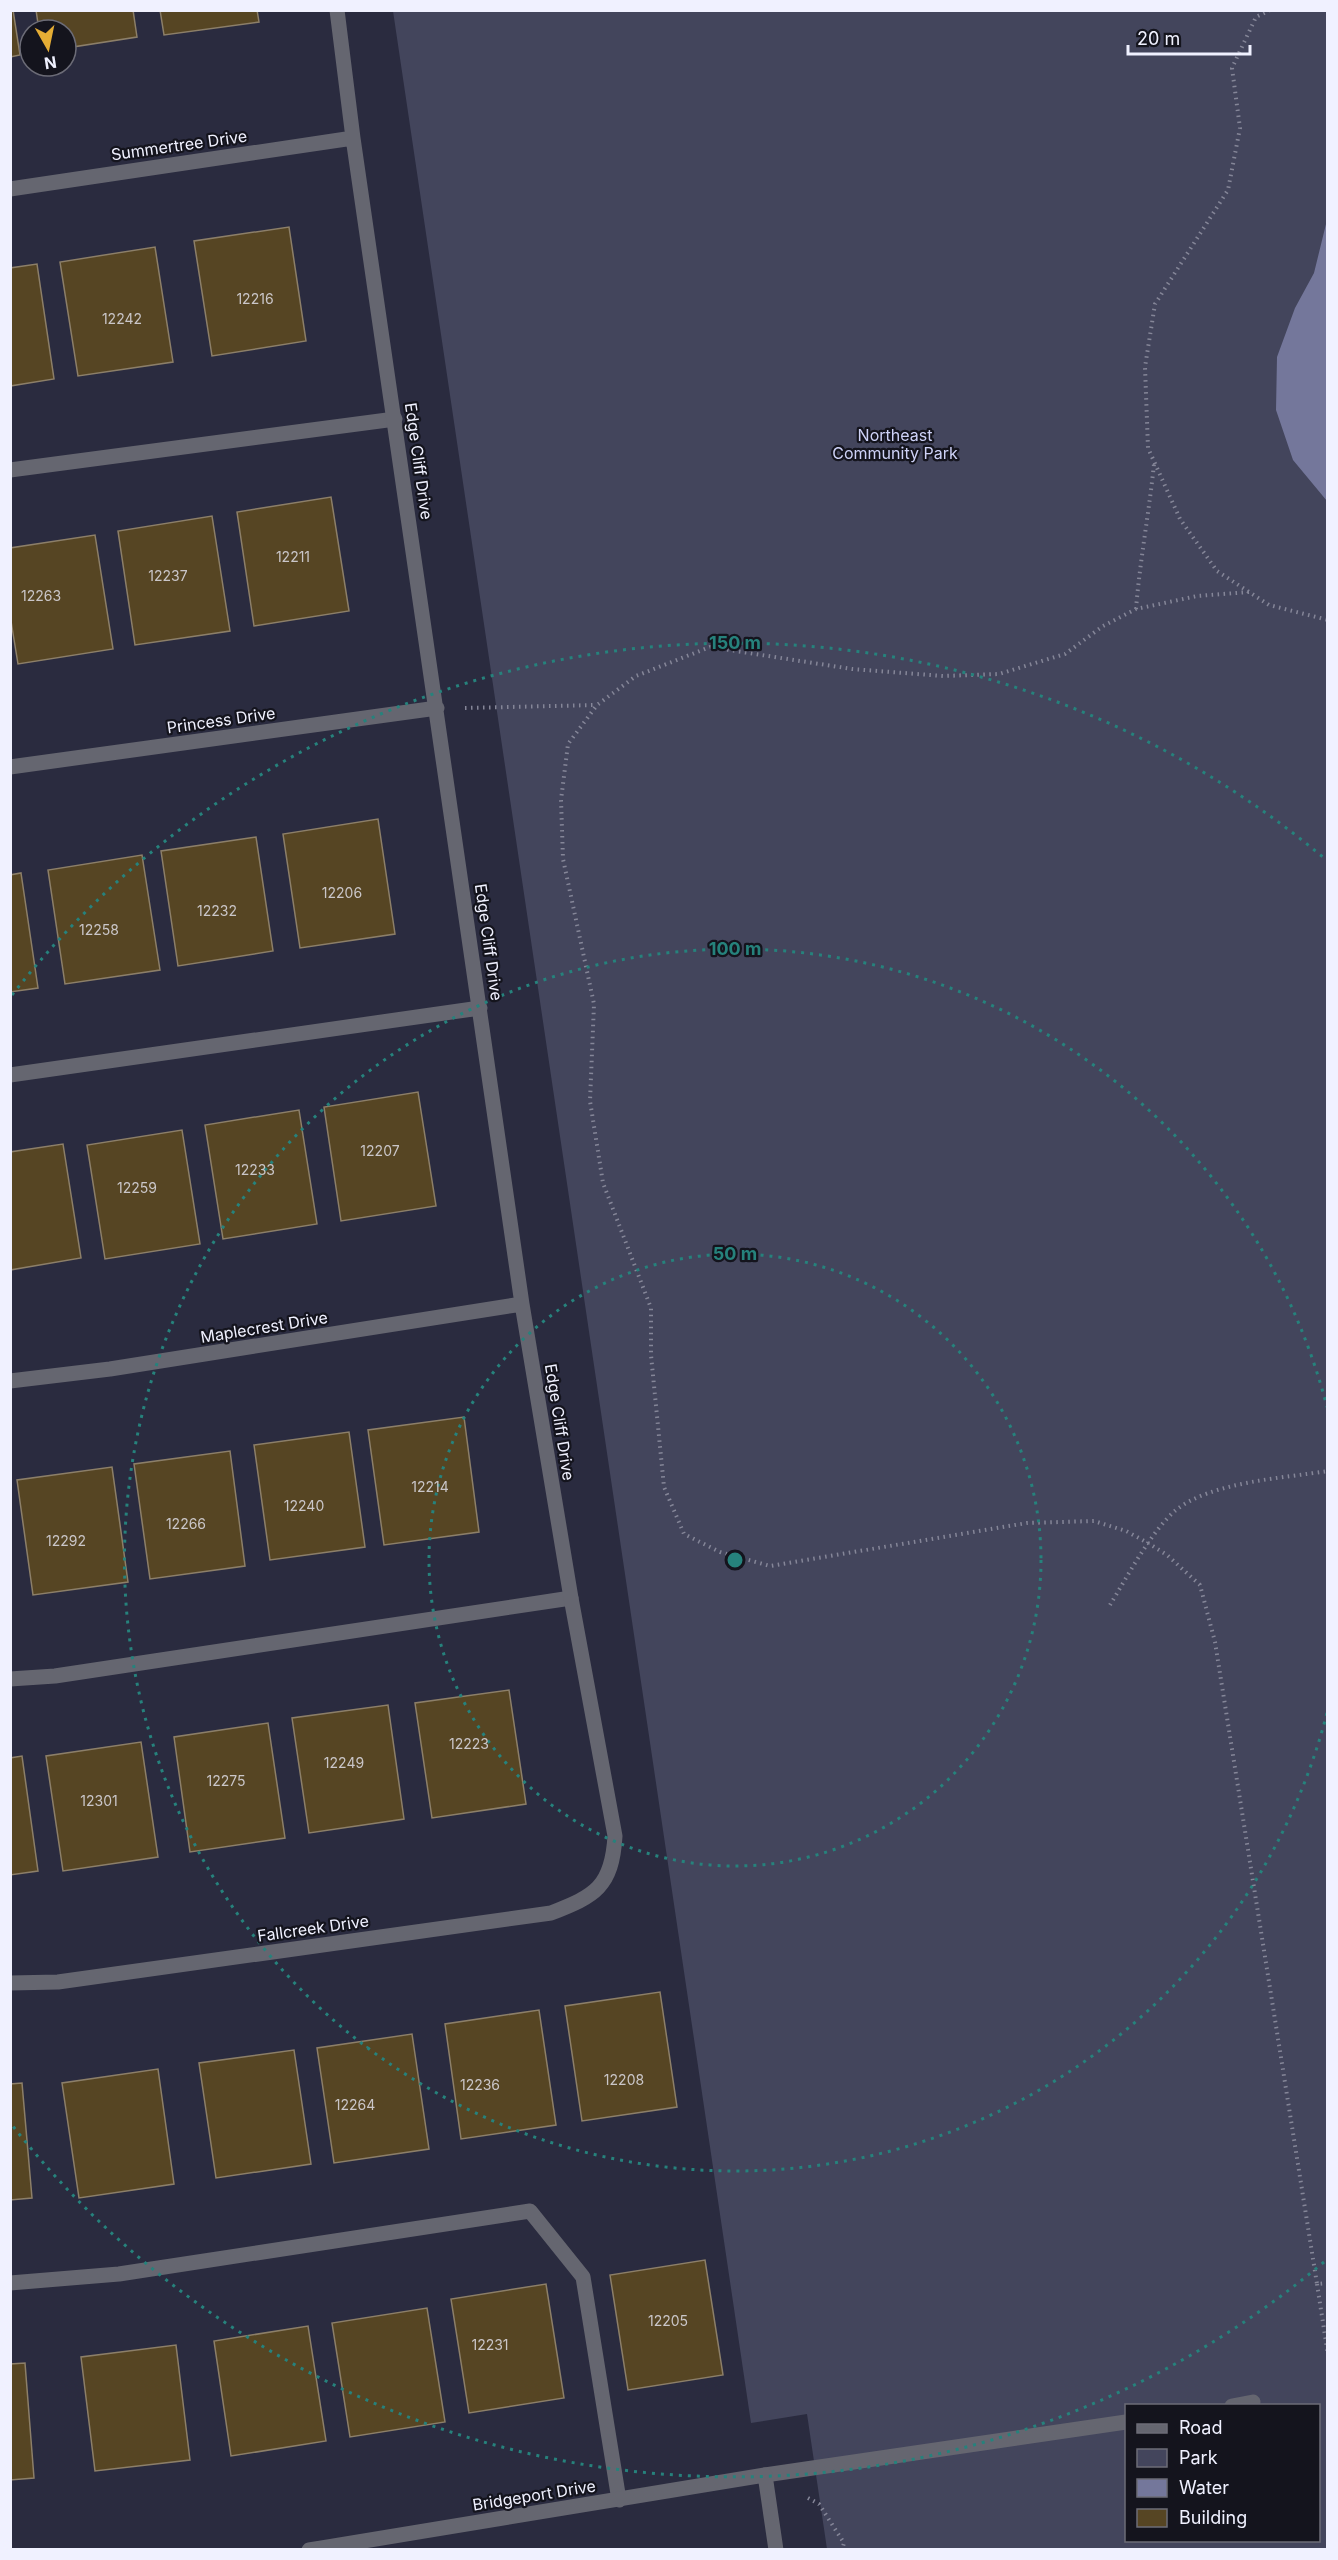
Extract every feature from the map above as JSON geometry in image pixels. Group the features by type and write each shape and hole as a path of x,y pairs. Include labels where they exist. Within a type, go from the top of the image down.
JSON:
{"street":[{"name":"Edge Cliff Drive","path":"337,10 353,138 522,1304 571,1598 615,1836 614,1856 609,1876"},
{"name":"Summertree Drive","path":"10,189 353,138"},
{"path":"10,470 395,419"},
{"name":"Princess Drive","path":"10,767 437,708"},
{"path":"10,1076 480,1008"},
{"name":"Maplecrest Drive","path":"10,1381 110,1369 522,1304"},
{"path":"10,1679 55,1676 571,1598"},
{"name":"Fallcreek Drive","path":"10,1983 58,1982 551,1913 588,1897 609,1876"},
{"path":"10,2283 119,2274 530,2211 584,2277 619,2500"},
{"path":"1242,2404 1252,2402"},
{"name":"Bridgeport Drive","path":"309,2550 765,2475 1125,2422"},
{"path":"765,2475 776,2550"}],"path":[{"path":"1270,10 1256,17 1232,68 1240,128 1228,190 1155,304 1145,367 1148,448 1180,519 1216,571 1269,605 1328,620"},
{"path":"1136,609 1140,555 1149,520 1154,461"},
{"path":"1249,592 1197,596 1136,609 1103,626 1065,654 999,674 943,676 852,669 710,647 636,676 597,705 568,744 561,800 562,859 594,1004 590,1101 603,1183 651,1308 651,1355 664,1487 684,1534 720,1552 770,1566 1027,1523 1094,1521 1125,1531 1167,1554 1200,1585 1215,1642 1328,2355"},
{"path":"437,708 597,705"},
{"path":"1110,1605 1148,1543 1176,1510 1216,1489 1328,1471"},
{"path":"1317,2284 1328,2283"},
{"path":"765,2475 819,2504 844,2543 843,2550"}],"green space":[{"name":"Northeast Community Park","path":"393,11 1327,11 1327,2549 827,2549 807,2414 751,2423"}],"water":[{"path":"1327,220 1327,501 1293,460 1276,410 1277,357 1295,308 1314,273"}],"building":[{"path":"10,10 13,10 18,55 10,57"},
{"path":"36,10 133,10 137,37 78,46 78,18 37,18"},
{"path":"160,10 257,10 259,22 164,35"},
{"path":"289,227 306,341 212,356 194,241"},
{"path":"155,247 173,362 78,376 60,262"},
{"path":"37,264 54,379 10,386 10,268"},
{"path":"331,497 349,611 254,626 237,512"},
{"path":"212,516 230,631 135,645 118,531"},
{"path":"95,535 113,649 18,664 10,615 10,548"},
{"path":"378,819 395,934 300,948 283,834"},
{"path":"256,837 273,951 178,966 161,851"},
{"path":"142,855 160,970 65,984 48,870"},
{"path":"21,873 38,988 10,992 10,875"},
{"path":"418,1092 436,1206 341,1221 324,1107"},
{"path":"299,1110 317,1224 223,1239 205,1125"},
{"path":"182,1130 200,1244 105,1259 87,1145"},
{"path":"63,1144 81,1258 10,1270 10,1152"},
{"path":"464,1417 479,1532 384,1545 368,1430"},
{"path":"349,1432 365,1547 270,1560 254,1445"},
{"path":"230,1451 245,1566 150,1579 134,1464"},
{"path":"112,1467 128,1582 33,1595 17,1480"},
{"path":"509,1690 526,1804 432,1818 415,1703"},
{"path":"388,1705 404,1819 309,1833 292,1718"},
{"path":"268,1723 285,1838 190,1852 174,1737"},
{"path":"141,1742 158,1857 63,1871 46,1756"},
{"path":"22,1756 38,1871 10,1875 10,1758"},
{"path":"660,1992 677,2107 582,2121 565,2006"},
{"path":"539,2010 556,2125 461,2139 445,2024"},
{"path":"412,2034 429,2149 334,2163 317,2048"},
{"path":"294,2050 311,2164 216,2178 199,2063"},
{"path":"158,2069 174,2184 79,2198 62,2083"},
{"path":"22,2083 32,2198 10,2200 10,2084"},
{"path":"705,2260 723,2375 628,2390 610,2275"},
{"path":"546,2284 564,2398 469,2413 451,2299"},
{"path":"427,2308 445,2422 350,2437 332,2323"},
{"path":"308,2326 326,2441 231,2456 214,2341"},
{"path":"176,2345 190,2460 95,2471 81,2357"},
{"path":"25,2363 34,2478 10,2480 10,2364"}]}
